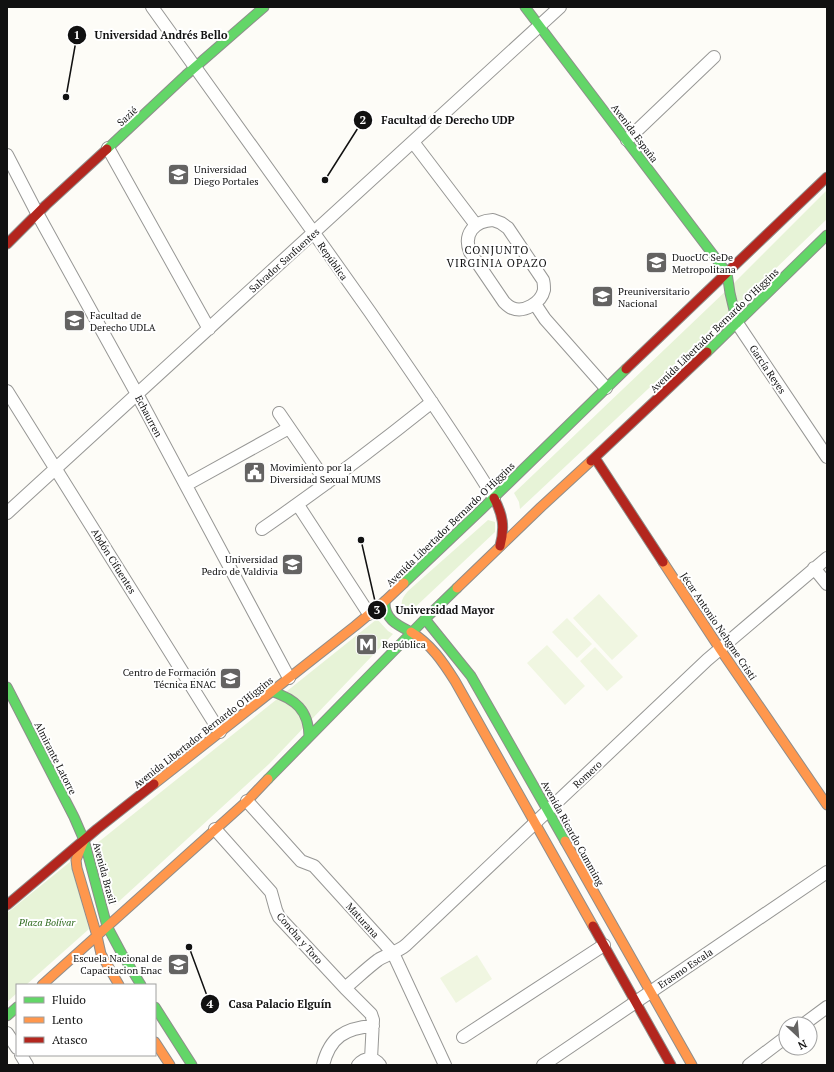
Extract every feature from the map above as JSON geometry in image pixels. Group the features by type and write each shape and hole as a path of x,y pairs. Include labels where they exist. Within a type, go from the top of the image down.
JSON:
{"main road":[{"name":"Sazié","path":"7,244 37,213 264,7"},
{"name":"Avenida España","path":"525,7 727,273"},
{"name":"Avenida Libertador Bernardo O'Higgins","path":"7,905 84,840 385,601 827,177"},
{"name":"Avenida Libertador Bernardo O'Higgins","path":"43,984 247,801 425,618 541,507 681,377 827,235"},
{"name":"García Reyes","path":"727,273 736,323"},
{"name":"Jécar Antonio Nehgme Cristi","path":"595,458 720,649 827,805"},
{"path":"494,498 501,514 504,529 500,546"},
{"path":"385,601 385,610 388,617 424,640 438,655 455,681 671,1065"},
{"name":"Avenida Ricardo Cumming","path":"425,618 471,676 692,1065"},
{"name":"Almirante Latorre","path":"7,687 74,817 84,840"},
{"path":"271,692 288,698 300,707 307,719 310,731 309,737"},
{"path":"501,762 516,754"},
{"name":"Avenida Brasil","path":"84,840 108,926 122,954 140,984"},
{"name":"Avenida Brasil","path":"84,840 76,860 76,864 101,954 118,984"},
{"path":"7,1016 16,1008"},
{"path":"156,1009 192,1065"},
{"path":"156,1044 170,1065"}],"street":[{"name":"República","path":"152,7 314,233 432,402 494,498"},
{"name":"Salvador Sanfuentes","path":"7,513 560,7"},
{"path":"627,140 714,57"},
{"path":"413,142 476,225"},
{"path":"108,148 209,329"},
{"name":"Echaurren","path":"7,155 289,678"},
{"path":"493,220 502,223 511,232 543,280 544,290 534,304 525,308 515,309 508,306 504,302 470,252 468,240 470,233 476,225 493,220"},
{"path":"534,304 545,319 606,388"},
{"name":"García Reyes","path":"736,323 827,457"},
{"name":"Abdón Cifuentes","path":"7,392 220,732"},
{"path":"262,529 298,505 432,402"},
{"path":"280,413 327,482"},
{"path":"186,485 289,428"},
{"path":"298,505 369,614"},
{"name":"Romero","path":"345,988 379,960 400,950 406,945 720,649 827,558"},
{"path":"814,568 827,584"},
{"name":"Maturana","path":"247,801 301,861 314,866 393,953 445,1065"},
{"name":"Concha y Toro","path":"215,829 271,892 279,917 371,1014 373,1020 376,1062"},
{"name":"Erasmo Escala","path":"543,1065 827,872"},
{"path":"463,1037 604,945"},
{"path":"815,1016 827,1007"},
{"path":"322,1065 325,1054 339,1036 347,1031 361,1027 373,1026"},
{"path":"7,1033 16,1046"},
{"path":"749,1065 778,1043"},
{"path":"22,1056 28,1065"},
{"path":"358,1065 363,1060 376,1062"}],"green space":[{"path":"827,190 827,219 520,509 519,502 514,493 731,286"},
{"path":"488,520 495,522 495,532 410,612 408,613 403,611 402,600 408,591"},
{"path":"599,594 638,636 612,660 573,618"},
{"path":"567,618 592,644 577,658 552,632"},
{"path":"377,619 388,631 393,634 269,764 115,905 108,904 93,850 96,844"},
{"path":"547,645 585,686 565,705 527,663"},
{"path":"595,647 623,677 607,691 580,661"},
{"name":"Plaza Bolívar","path":"70,862 89,929 27,984 16,984 16,994 7,1002 7,913"},
{"path":"477,955 492,979 456,1003 440,978"}],"traffic: fast":[{"path":"107,149 186,75 264,7"},
{"path":"525,7 727,273 737,323"},
{"path":"707,352 827,235"},
{"path":"404,583 626,369"},
{"path":"268,779 457,588"},
{"path":"385,601 385,607 392,621 411,632"},
{"path":"425,619 471,676 565,841"},
{"path":"7,687 74,817 84,840 107,926 140,984"},
{"path":"271,691 280,694 294,702 299,707 306,720 309,737"},
{"path":"7,1016 16,1008"},
{"path":"156,1009 192,1065"}],"traffic: slow":[{"path":"457,588 591,461"},
{"path":"663,562 720,649 827,805"},
{"path":"154,784 355,626 404,583"},
{"path":"411,632 431,648 455,681 593,926"},
{"path":"43,984 247,801 268,779"},
{"path":"84,840 76,860 77,868 101,954 118,984"},
{"path":"565,841 692,1065"},
{"path":"156,1044 170,1065"}],"traffic: jam":[{"path":"7,244 46,205 107,149"},
{"path":"626,369 827,177"},
{"path":"591,461 707,352"},
{"path":"595,458 663,562"},
{"path":"494,498 501,516 503,527 500,546"},
{"path":"7,905 97,829 154,784"},
{"path":"593,926 671,1065"}],"place":[{"name":"Universidad Andrés Bello","path":"66,97"},
{"name":"Universidad Diego Portales","path":"178,175"},
{"name":"Facultad de Derecho UDP","path":"325,180"},
{"name":"DuocUC SeDe Metropolitana","path":"656,263"},
{"name":"Preuniversitario Nacional","path":"602,297"},
{"name":"Facultad de Derecho UDLA","path":"74,321"},
{"name":"Movimiento por la Diversidad Sexual MUMS","path":"255,473"},
{"name":"Universidad Mayor","path":"361,540"},
{"name":"Universidad Pedro de Valdivia","path":"293,565"},
{"name":"República","path":"366,644"},
{"name":"Centro de Formación Técnica ENAC","path":"231,678"},
{"name":"Casa Palacio Elguín","path":"189,947"},
{"name":"Escuela Nacional de Capacitacion Enac","path":"178,964"}],"district":[{"name":"CONJUNTO VIRGINIA OPAZO","path":"497,256"}]}
